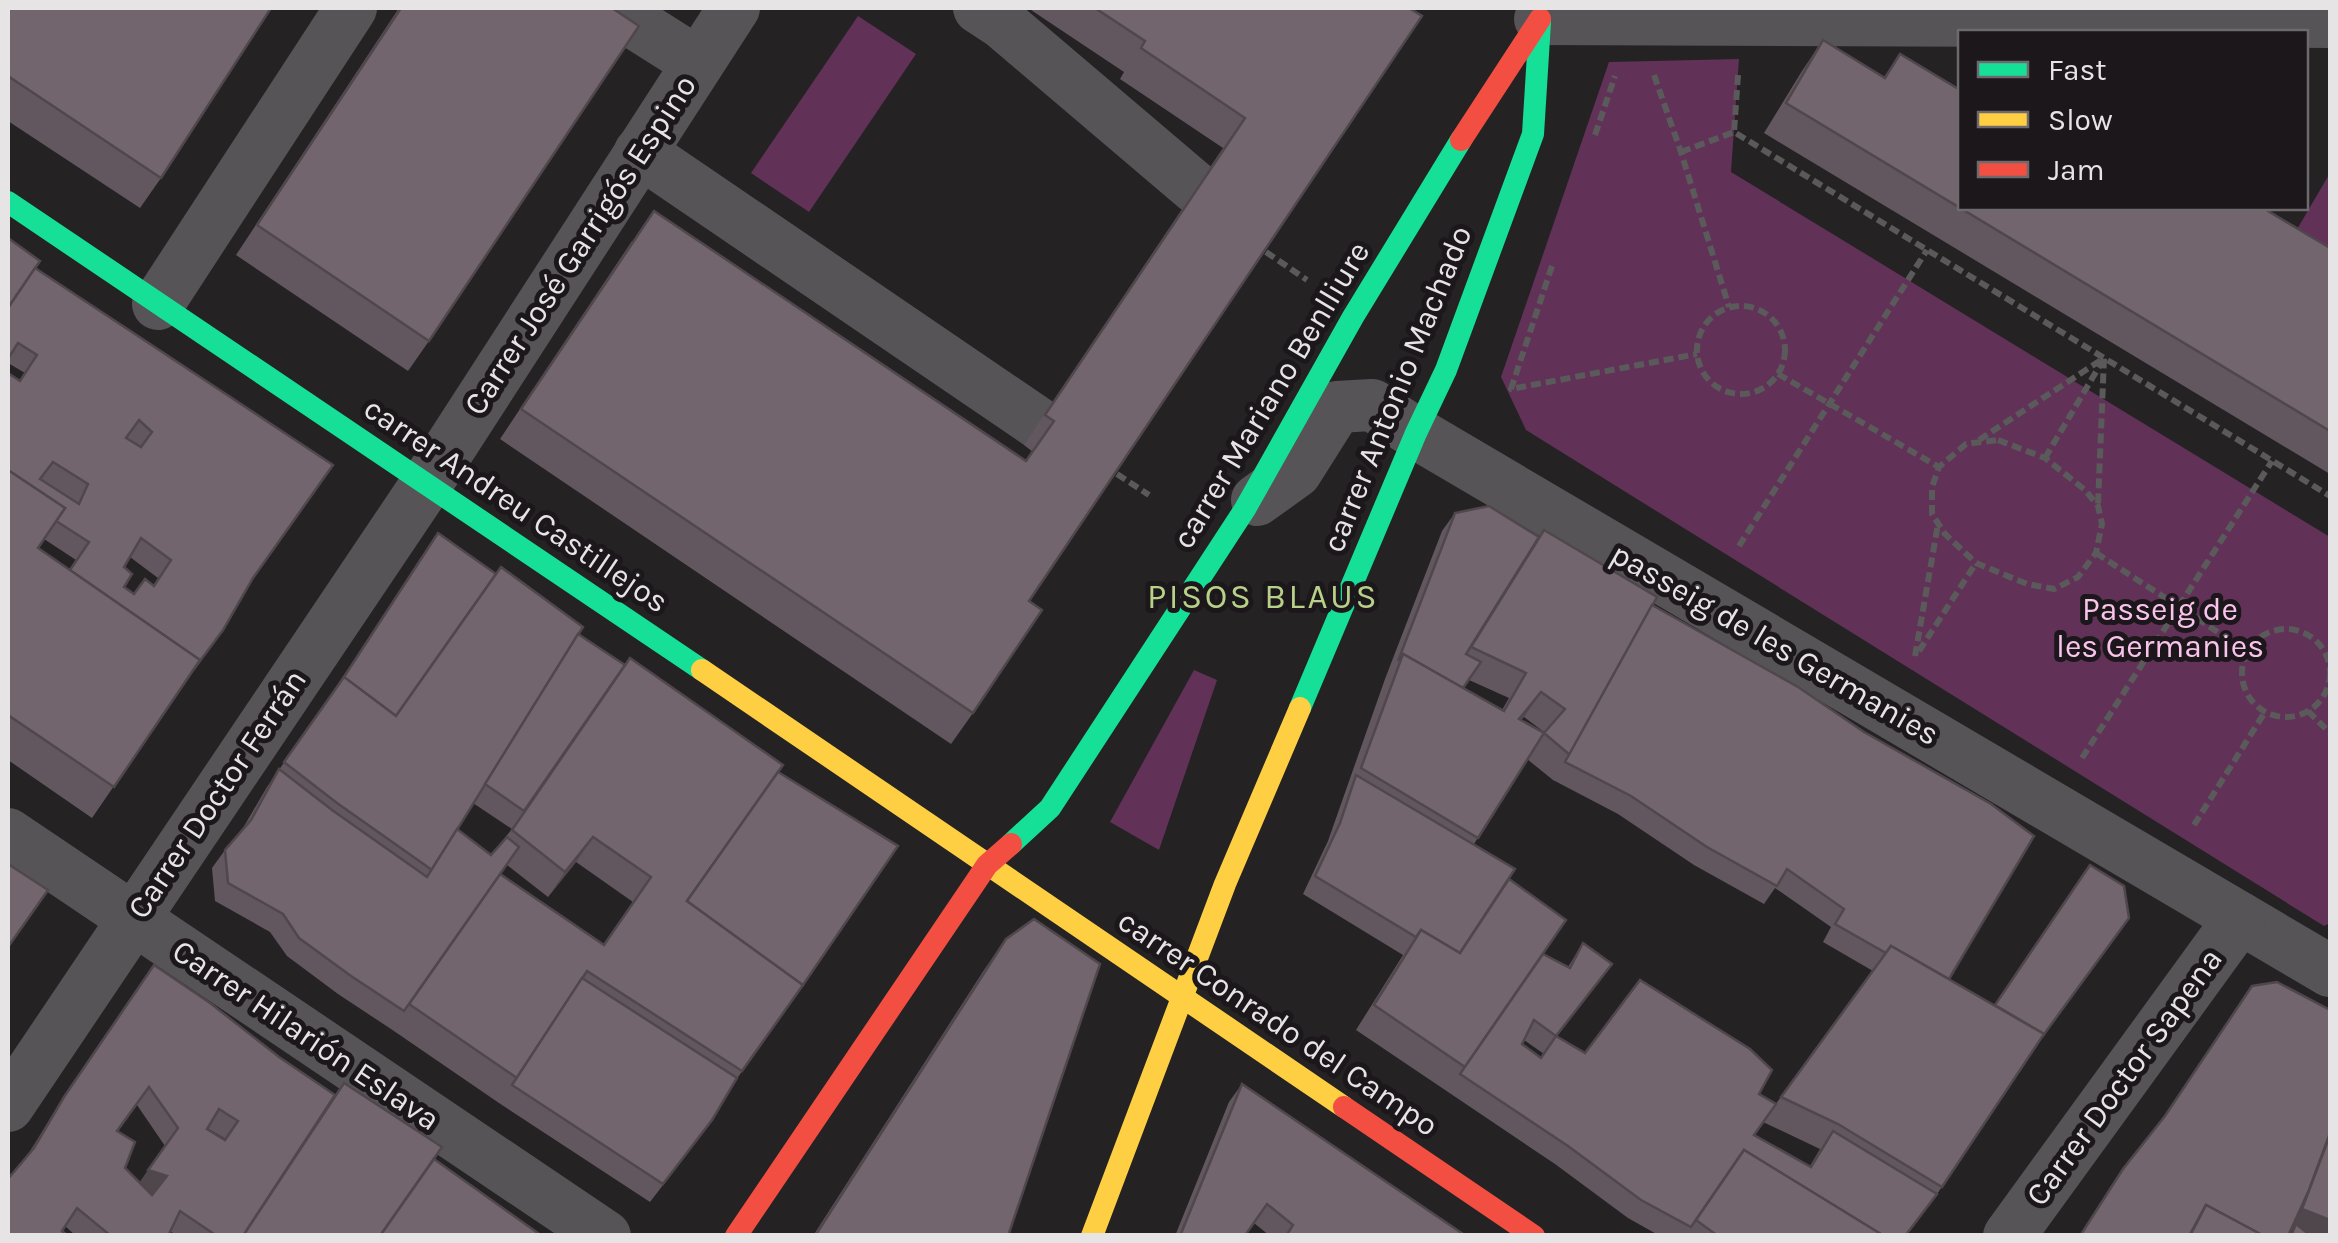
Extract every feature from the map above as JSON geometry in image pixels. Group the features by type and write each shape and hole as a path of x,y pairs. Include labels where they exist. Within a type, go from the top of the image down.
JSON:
{"street":[{"path":"158,304 352,8"},
{"path":"611,8 698,64"},
{"name":"Carrer José Garrigós Espino","path":"427,484 734,8"},
{"path":"979,8 1002,23 1196,188"},
{"path":"1536,11 1634,18 2070,14 2330,22"},
{"name":"carrer Antonio Machado","path":"1092,1236 1225,884 1446,370 1532,134 1536,11"},
{"name":"carrer Mariano Benlliure","path":"736,1236 987,865 1050,808 1245,508 1353,317 1536,11"},
{"path":"640,152 1038,423"},
{"name":"carrer Andreu Castillejos","path":"8,202 987,865"},
{"name":"passeig de les Germanies","path":"1245,508 1296,472 1337,407 1372,405 2330,971"},
{"name":"Carrer Doctor Ferrán","path":"8,1106 427,484"},
{"name":"Carrer Hilarión Eslava","path":"8,834 605,1236"},
{"name":"carrer Conrado del Campo","path":"987,865 1534,1236"},
{"name":"Carrer Doctor Sapena","path":"2009,1236 2240,918"}],"path":[{"path":"1634,18 1681,152 1728,307"},
{"path":"1734,132 1742,19"},
{"path":"1681,152 1734,132"},
{"path":"1734,132 2330,496"},
{"path":"1739,546 1927,250"},
{"path":"1728,307 1759,309 1781,330 1785,345 1784,360 1770,384 1744,394 1718,388 1700,367 1697,354 1698,339 1705,325 1728,307"},
{"path":"1511,389 1697,354"},
{"path":"1977,442 2104,358"},
{"path":"2045,458 2104,358"},
{"path":"2098,506 2085,490 2045,458 1998,440 1966,444 1940,467 1932,487 1932,514 1945,534 1976,563 2027,584 2054,589 2078,577 2096,553 2102,524 2098,506 2104,358"},
{"path":"1778,374 1940,467"},
{"path":"2082,758 2272,460"},
{"path":"1117,474 1148,495"},
{"path":"1938,523 1915,656 1976,563"},
{"path":"2096,553 2247,651"},
{"path":"2299,630 2323,648 2330,663 2327,690 2308,712 2280,717 2265,712 2255,705 2243,685 2247,651 2270,631 2299,630"},
{"path":"2164,873 2265,712"},
{"path":"2308,712 2330,732"}],"green space":[{"path":"858,16 916,54 809,212 751,173"},
{"name":"Passeig de les Germanies","path":"1739,59 1731,172 2330,537 2330,923 2324,926 1526,430 1501,377 1609,62"},
{"path":"2330,173 2330,275 2286,248"},
{"path":"1194,670 1217,680 1159,850 1110,822"}],"building":[{"path":"8,8 271,8 161,178 8,76"},
{"path":"401,8 612,8 639,26 429,341 257,225"},
{"path":"1095,8 1409,8 1422,16 1029,601 1042,610 973,713 521,409 654,211 1026,461 1054,421 1045,415 1245,118 1141,48 1145,41"},
{"path":"1823,40 1885,78 1900,54 1958,89 1958,207 1786,103"},
{"path":"1963,210 2266,210 2330,248 2330,431"},
{"path":"8,238 40,261 8,308"},
{"path":"35,268 333,465 194,669 200,660 70,570 89,542 56,521 65,508 8,470 8,373 20,381 37,355 18,343 8,359 8,308","holes":["139,420 152,432 141,447 126,438","53,462 88,484 79,504 40,479","141,538 171,560 154,586 145,579 134,594 124,587 132,574 124,567"]},
{"path":"8,470 65,508 38,548 200,660 114,787 8,715"},
{"path":"1489,506 1539,537 1466,654 1481,662 1463,688 1403,654 1398,661 1455,513"},
{"path":"1544,530 1657,597 1570,755 1544,733 1478,838 1361,768 1403,654 1504,711 1526,673 1471,647","holes":["1541,692 1565,709 1544,733 1519,719"]},
{"path":"438,533 496,574 396,716 344,677 340,683"},
{"path":"501,567 583,627 432,870 284,762 344,677 396,716"},
{"path":"1652,605 1798,687 1864,732 1991,804 2034,836 1949,979 1891,946 1886,953 1835,924 1844,909 1787,869 1777,886 1707,847 1631,796 1565,762"},
{"path":"578,634 625,665 524,811 485,784"},
{"path":"630,658 783,765 687,901 803,985 742,1071 587,971 517,1078 409,1004 500,874 604,945 651,877 593,837 565,872 512,830"},
{"path":"279,769 427,877 457,829 491,855 507,837 519,847 404,1011 299,938 283,914 228,883 225,850 251,820"},
{"path":"778,772 898,846 803,985 687,901"},
{"path":"1356,775 1515,869 1460,953 1421,930 1416,937 1315,876 1340,823"},
{"path":"8,864 48,890 8,947"},
{"path":"2090,865 2124,886 2129,918 2042,1037 2044,1034 1995,1005"},
{"path":"1509,879 1566,920 1465,1067 1374,1005 1421,930 1460,953"},
{"path":"1034,919 1100,964 1008,1236 815,1236 1006,939"},
{"path":"1583,943 1612,964 1556,1036 1585,1053 1640,980 1750,1049 1772,1070 1759,1094 1776,1104 1754,1135 1811,1167 1833,1131 1937,1194 1905,1236 1884,1236 1744,1150 1691,1227 1641,1200 1460,1074 1543,954 1570,968","holes":["1534,1020 1556,1036 1541,1058 1522,1044"]},
{"path":"1891,946 2044,1034 1942,1187 1838,1124 1781,1097"},
{"path":"154,965 335,1095 243,1236 217,1236 180,1211 168,1236 111,1236 77,1208 62,1231 68,1236 8,1236 8,1179 34,1148","holes":["149,1087 178,1128 148,1170 167,1176 152,1195 125,1168 135,1142 117,1131","219,1109 238,1121 225,1140 207,1129"]},
{"path":"582,978 737,1078 712,1120 663,1184 512,1085"},
{"path":"2277,982 2330,1010 2330,1133 2288,1236 2264,1236 2206,1205 2189,1236 2080,1236 2252,986"},
{"path":"344,1083 442,1147 380,1236 243,1236"},
{"path":"1242,1084 1466,1236 1286,1236 1293,1225 1267,1204 1248,1236 1180,1236"},
{"path":"2330,1135 2330,1220 2302,1209"},
{"path":"1744,1150 1884,1236 1718,1236 1696,1220"},
{"path":"434,1159 542,1236 380,1236"},
{"path":"2206,1205 2264,1236 2190,1236"},
{"path":"2296,1224 2311,1236 2291,1236"}],"traffic: fast":[{"path":"1300,708 1446,370 1533,134 1540,22"},
{"path":"1011,844 1050,808 1245,509 1353,317 1461,140"},
{"path":"8,202 702,670"}],"traffic: slow":[{"path":"702,670 1344,1107"},
{"path":"1092,1236 1225,884 1300,708"}],"traffic: jam":[{"path":"1461,140 1540,19"},
{"path":"736,1236 987,865 1011,844"},
{"path":"1344,1107 1534,1236"}],"district":[{"name":"PISOS BLAUS","path":"1263,596"}]}
